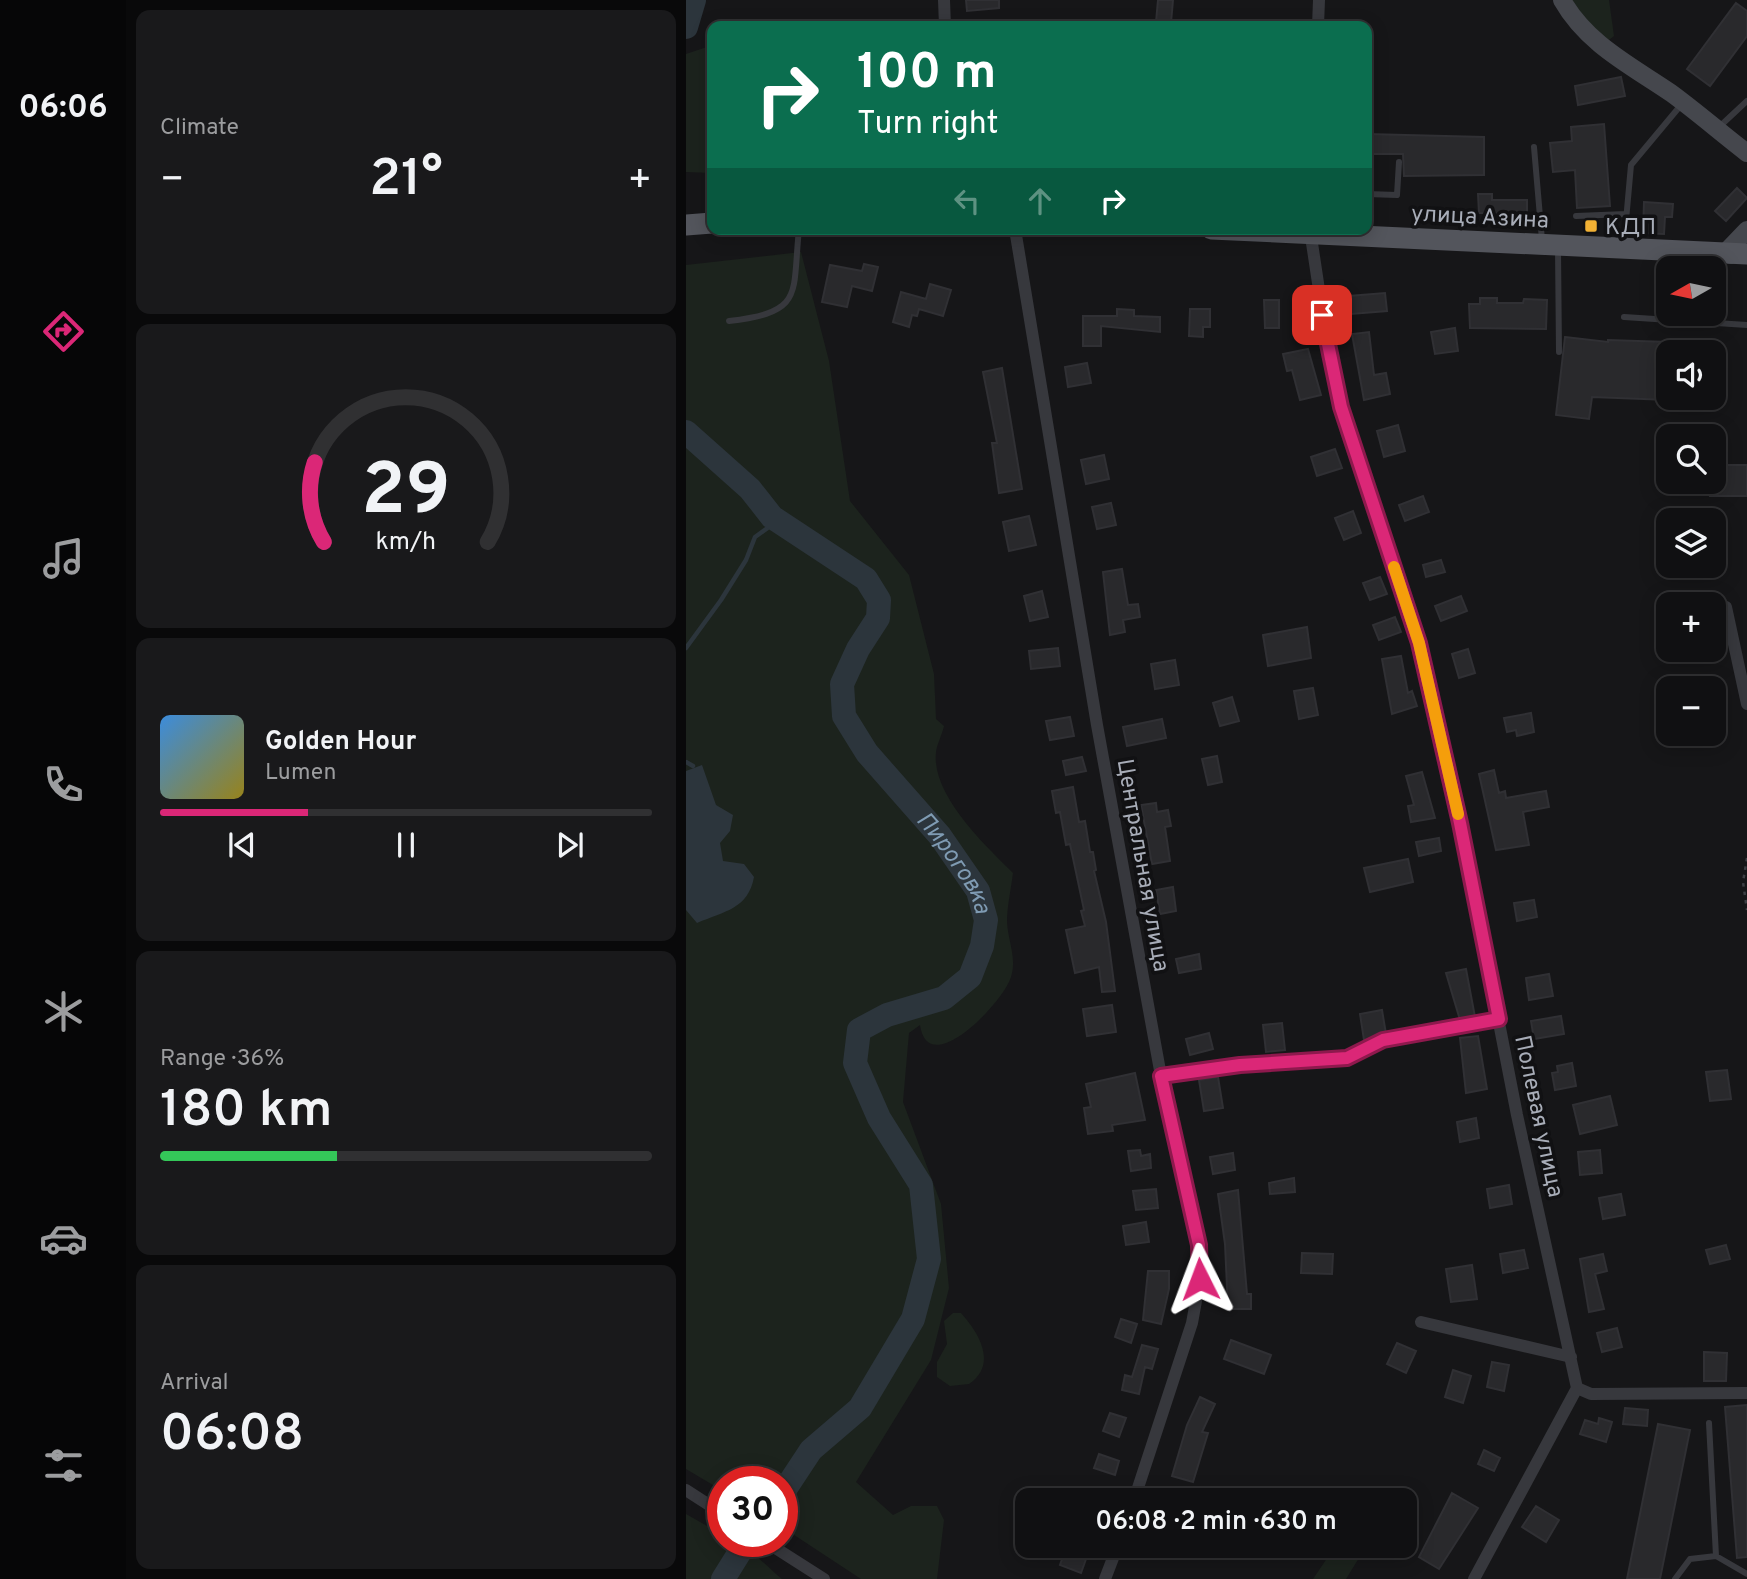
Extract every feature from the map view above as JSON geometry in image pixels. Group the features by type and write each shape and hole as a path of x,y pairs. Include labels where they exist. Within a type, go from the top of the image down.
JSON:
{"main road":[{"path":"1562,0 1573,18 1596,43 1683,103 1746,153"},
{"path":"1721,252 1747,230"},
{"name":"улица Азина","path":"1372,234 1747,254"},
{"path":"1721,252 1747,260"}],"street":[{"path":"944,0 945,21"},
{"path":"1318,21 1319,0"},
{"name":"Центральная улица","path":"1016,235 1097,725 1161,1076 1199,1245 1200,1279 1192,1323 1138,1488"},
{"name":"Полевая улица","path":"1311,235 1341,407 1419,643 1460,823 1577,1388"},
{"path":"1726,607 1747,704"},
{"path":"1421,1322 1571,1357"},
{"path":"1474,1579 1577,1388 1591,1394 1747,1393"},
{"path":"686,1490 707,1504"},
{"path":"790,1557 824,1579"},
{"path":"1105,1579 1113,1558"}],"lane":[{"path":"1717,130 1747,101"},
{"path":"1623,248 1631,165 1683,103"},
{"path":"1534,147 1550,245 1559,352"},
{"path":"1372,194 1397,195 1399,162"},
{"path":"1576,216 1626,214"},
{"path":"729,321 768,315 783,308 794,294 799,235"},
{"path":"1721,252 1721,256"},
{"path":"1624,317 1656,319"},
{"path":"1726,323 1747,325"},
{"path":"1161,1076 1240,1065 1347,1058 1383,1040 1499,1019"},
{"path":"1709,1423 1716,1556"},
{"path":"1675,1579 1690,1559 1716,1556 1747,1574"}],"path":[{"path":"1747,859 1743,882 1747,910"}],"shaded area":[{"path":"1571,0 1609,0 1614,36 1609,40 1592,29 1577,12"},
{"path":"707,47 707,173 686,172 686,54"},
{"path":"801,252 829,361 850,501 909,575 934,674 936,719 944,726 936,752 942,785 962,818 1013,873 1007,922 1013,970 1005,989 981,1018 966,1032 950,1041 936,1045 926,1040 920,1025 909,1033 903,1102 941,1204 949,1288 931,1360 856,1482 893,1515 911,1506 937,1506 944,1520 937,1579 861,1579 798,1538 798,1466 707,1466 707,1481 686,1469 686,265"},
{"path":"702,765 716,805 733,815 730,831 720,843 723,861 744,864 754,877 746,896 734,908 697,923 686,910 686,771"},
{"path":"953,1313 961,1313 974,1330 983,1348 984,1358 978,1376 969,1384 950,1386 937,1377 937,1362 947,1344 944,1321"},
{"path":"686,1514 707,1526 707,1557 757,1557 782,1579 686,1579"},
{"path":"1327,1558 1359,1558 1346,1579 1313,1579"}],"building":[{"path":"966,0 999,0 999,8 967,11"},
{"path":"1158,0 1173,0 1171,21 1156,21"},
{"path":"1736,3 1747,11 1747,36 1710,86 1687,69"},
{"path":"1621,77 1625,96 1578,105 1575,86"},
{"path":"1604,124 1610,206 1577,208 1575,170 1553,172 1550,143 1572,141 1571,127"},
{"path":"1372,134 1484,137 1484,175 1404,176 1403,154 1372,154"},
{"path":"1737,188 1747,198 1726,221 1715,211"},
{"path":"1478,194 1492,194 1492,200 1527,200 1527,214 1479,213"},
{"path":"1644,202 1673,204 1672,217 1665,217 1664,234 1643,233"},
{"path":"864,264 878,267 872,291 852,286 847,307 822,302 830,265 862,271"},
{"path":"930,284 951,290 943,316 919,309 917,316 912,315 909,327 893,322 901,292 926,299"},
{"path":"1385,293 1387,311 1351,314 1349,296"},
{"path":"1480,298 1497,298 1497,303 1523,303 1524,299 1547,300 1546,329 1470,328 1469,304 1480,304"},
{"path":"1264,300 1279,300 1279,328 1265,328"},
{"path":"1117,309 1134,310 1134,316 1160,317 1160,332 1101,326 1101,346 1083,346 1083,316 1117,316"},
{"path":"1190,309 1210,309 1210,327 1203,327 1203,337 1189,336"},
{"path":"1455,328 1458,351 1435,354 1431,332"},
{"path":"1369,332 1374,375 1386,373 1390,394 1364,400 1352,334"},
{"path":"1565,337 1608,342 1656,342 1656,400 1592,397 1589,419 1556,415"},
{"path":"1308,349 1321,395 1300,400 1292,370 1287,371 1283,354"},
{"path":"1087,363 1091,383 1068,387 1065,367"},
{"path":"1002,368 1022,489 999,493 992,443 997,443 983,372"},
{"path":"1398,425 1405,451 1384,457 1377,431"},
{"path":"1335,449 1342,468 1317,476 1311,457"},
{"path":"1104,455 1109,479 1086,484 1081,460"},
{"path":"1726,465 1747,465 1747,496 1710,496 1726,494"},
{"path":"1423,496 1429,512 1405,521 1399,505"},
{"path":"1111,503 1116,525 1097,529 1092,507"},
{"path":"1353,511 1361,533 1344,540 1335,518"},
{"path":"1029,516 1036,545 1009,551 1003,522"},
{"path":"1441,560 1445,572 1426,577 1423,565"},
{"path":"1122,569 1128,605 1138,604 1140,617 1123,620 1125,632 1110,635 1103,572"},
{"path":"1380,577 1387,594 1370,600 1363,583"},
{"path":"1042,591 1048,617 1030,621 1024,596"},
{"path":"1461,596 1467,611 1441,621 1435,606"},
{"path":"1395,617 1401,632 1379,640 1373,625"},
{"path":"1307,627 1311,658 1268,666 1263,635"},
{"path":"1058,648 1060,666 1031,669 1029,651"},
{"path":"1468,649 1475,673 1459,678 1452,654"},
{"path":"1401,656 1408,693 1412,691 1417,706 1392,714 1382,659"},
{"path":"1175,660 1179,685 1155,689 1151,664"},
{"path":"1313,688 1318,715 1299,719 1294,691"},
{"path":"1232,697 1239,721 1220,726 1213,703"},
{"path":"1531,713 1534,732 1517,736 1516,730 1507,732 1504,718"},
{"path":"1070,717 1074,736 1050,740 1046,721"},
{"path":"1162,719 1166,738 1127,746 1123,727"},
{"path":"1217,756 1222,782 1208,785 1202,759"},
{"path":"1082,757 1086,771 1066,775 1063,761"},
{"path":"1494,770 1499,793 1505,791 1506,798 1546,791 1549,807 1523,812 1529,845 1496,850 1479,774"},
{"path":"1422,772 1435,818 1411,822 1408,806 1414,805 1406,776"},
{"path":"1073,787 1079,822 1085,821 1090,852 1093,852 1115,991 1102,992 1099,967 1075,973 1066,930 1085,926 1081,911 1084,910 1070,844 1066,845 1060,812 1056,813 1052,791"},
{"path":"1156,803 1157,812 1168,810 1171,826 1165,827 1170,861 1152,864 1141,805"},
{"path":"1439,838 1441,851 1419,856 1416,842"},
{"path":"1408,859 1413,882 1370,892 1364,868"},
{"path":"1173,887 1176,911 1160,914 1156,890"},
{"path":"1534,900 1537,917 1517,921 1514,903"},
{"path":"1199,954 1201,969 1179,973 1176,959"},
{"path":"1466,969 1475,1017 1460,1020 1446,973"},
{"path":"1549,974 1553,996 1529,1000 1526,978"},
{"path":"1112,1005 1116,1032 1087,1036 1083,1009"},
{"path":"1382,1010 1386,1034 1364,1040 1360,1014"},
{"path":"1561,1016 1564,1034 1534,1039 1531,1021"},
{"path":"1282,1023 1285,1050 1266,1052 1263,1025"},
{"path":"1209,1033 1213,1049 1190,1055 1186,1039"},
{"path":"1478,1036 1487,1089 1466,1093 1460,1038"},
{"path":"1572,1063 1576,1086 1555,1090 1552,1073 1558,1072 1557,1066"},
{"path":"1727,1070 1731,1099 1710,1101 1706,1072"},
{"path":"1135,1073 1145,1120 1112,1125 1113,1131 1088,1134 1084,1108 1091,1107 1086,1084"},
{"path":"1218,1077 1223,1108 1204,1111 1199,1080"},
{"path":"1610,1096 1617,1125 1580,1134 1573,1105"},
{"path":"1476,1118 1479,1138 1460,1142 1457,1122"},
{"path":"1140,1150 1141,1156 1150,1154 1151,1168 1131,1171 1128,1151"},
{"path":"1600,1150 1602,1173 1580,1175 1578,1152"},
{"path":"1233,1153 1235,1170 1213,1174 1210,1157"},
{"path":"1294,1178 1295,1192 1270,1194 1269,1183"},
{"path":"1509,1185 1512,1204 1490,1208 1487,1189"},
{"path":"1156,1189 1158,1208 1136,1210 1133,1191"},
{"path":"1238,1190 1247,1294 1251,1294 1251,1309 1228,1309 1225,1244 1218,1194"},
{"path":"1621,1194 1625,1215 1603,1219 1599,1198"},
{"path":"1146,1222 1149,1242 1126,1245 1123,1226"},
{"path":"1726,1245 1730,1259 1710,1264 1706,1250"},
{"path":"1524,1250 1528,1268 1503,1273 1500,1254"},
{"path":"1302,1253 1333,1254 1332,1274 1301,1273"},
{"path":"1603,1254 1607,1271 1595,1274 1604,1309 1589,1312 1580,1259"},
{"path":"1472,1265 1477,1299 1451,1302 1446,1269"},
{"path":"1148,1271 1169,1271 1169,1289 1161,1324 1143,1320"},
{"path":"1121,1319 1137,1324 1131,1343 1115,1337"},
{"path":"1617,1328 1622,1347 1602,1352 1597,1333"},
{"path":"1231,1340 1271,1355 1264,1374 1224,1359"},
{"path":"1397,1343 1416,1351 1406,1373 1387,1364"},
{"path":"1142,1345 1158,1349 1152,1369 1145,1367 1139,1394 1122,1390 1125,1375 1132,1377"},
{"path":"1704,1352 1727,1353 1726,1381 1704,1381"},
{"path":"1492,1362 1509,1365 1504,1391 1487,1387"},
{"path":"1453,1370 1471,1376 1463,1403 1445,1397"},
{"path":"1200,1397 1215,1404 1202,1432 1208,1433 1193,1482 1172,1476 1187,1425"},
{"path":"1747,1405 1747,1557 1737,1558 1725,1407"},
{"path":"1625,1408 1648,1410 1647,1426 1623,1424"},
{"path":"1110,1413 1126,1418 1119,1437 1103,1431"},
{"path":"1599,1418 1612,1422 1606,1442 1580,1434 1585,1420 1598,1424"},
{"path":"1658,1424 1690,1430 1660,1579 1627,1579"},
{"path":"1484,1450 1500,1458 1494,1471 1478,1464"},
{"path":"1099,1454 1119,1461 1115,1475 1094,1468"},
{"path":"1452,1493 1478,1508 1439,1569 1419,1557"},
{"path":"1536,1506 1559,1520 1546,1542 1522,1527"},
{"path":"1062,1558 1086,1558 1081,1573 1060,1565"}],"waterway":[{"name":"Пироговка","path":"686,27 694,0"},
{"name":"Пироговка","path":"686,432 750,489 772,517 866,579 879,600 878,618 858,649 842,684 844,716 867,753 940,836 978,891 986,920 982,946 970,977 944,998 887,1015 859,1030 855,1063 879,1118 921,1185 929,1259 913,1319 860,1408 811,1450 798,1470"},
{"path":"686,648 746,560 755,537 769,527 772,517"},
{"path":"686,762 693,766"},
{"name":"Пироговка","path":"723,1579 737,1557"}],"slow traffic":[{"path":"1394,567 1419,643 1458,814"}],"place":[{"name":"КДП","path":"1591,226"}],"route":[{"path":"1200,1279 1199,1245 1161,1076 1240,1065 1347,1058 1383,1040 1499,1019 1460,823 1419,643 1341,407 1322,315"}]}
